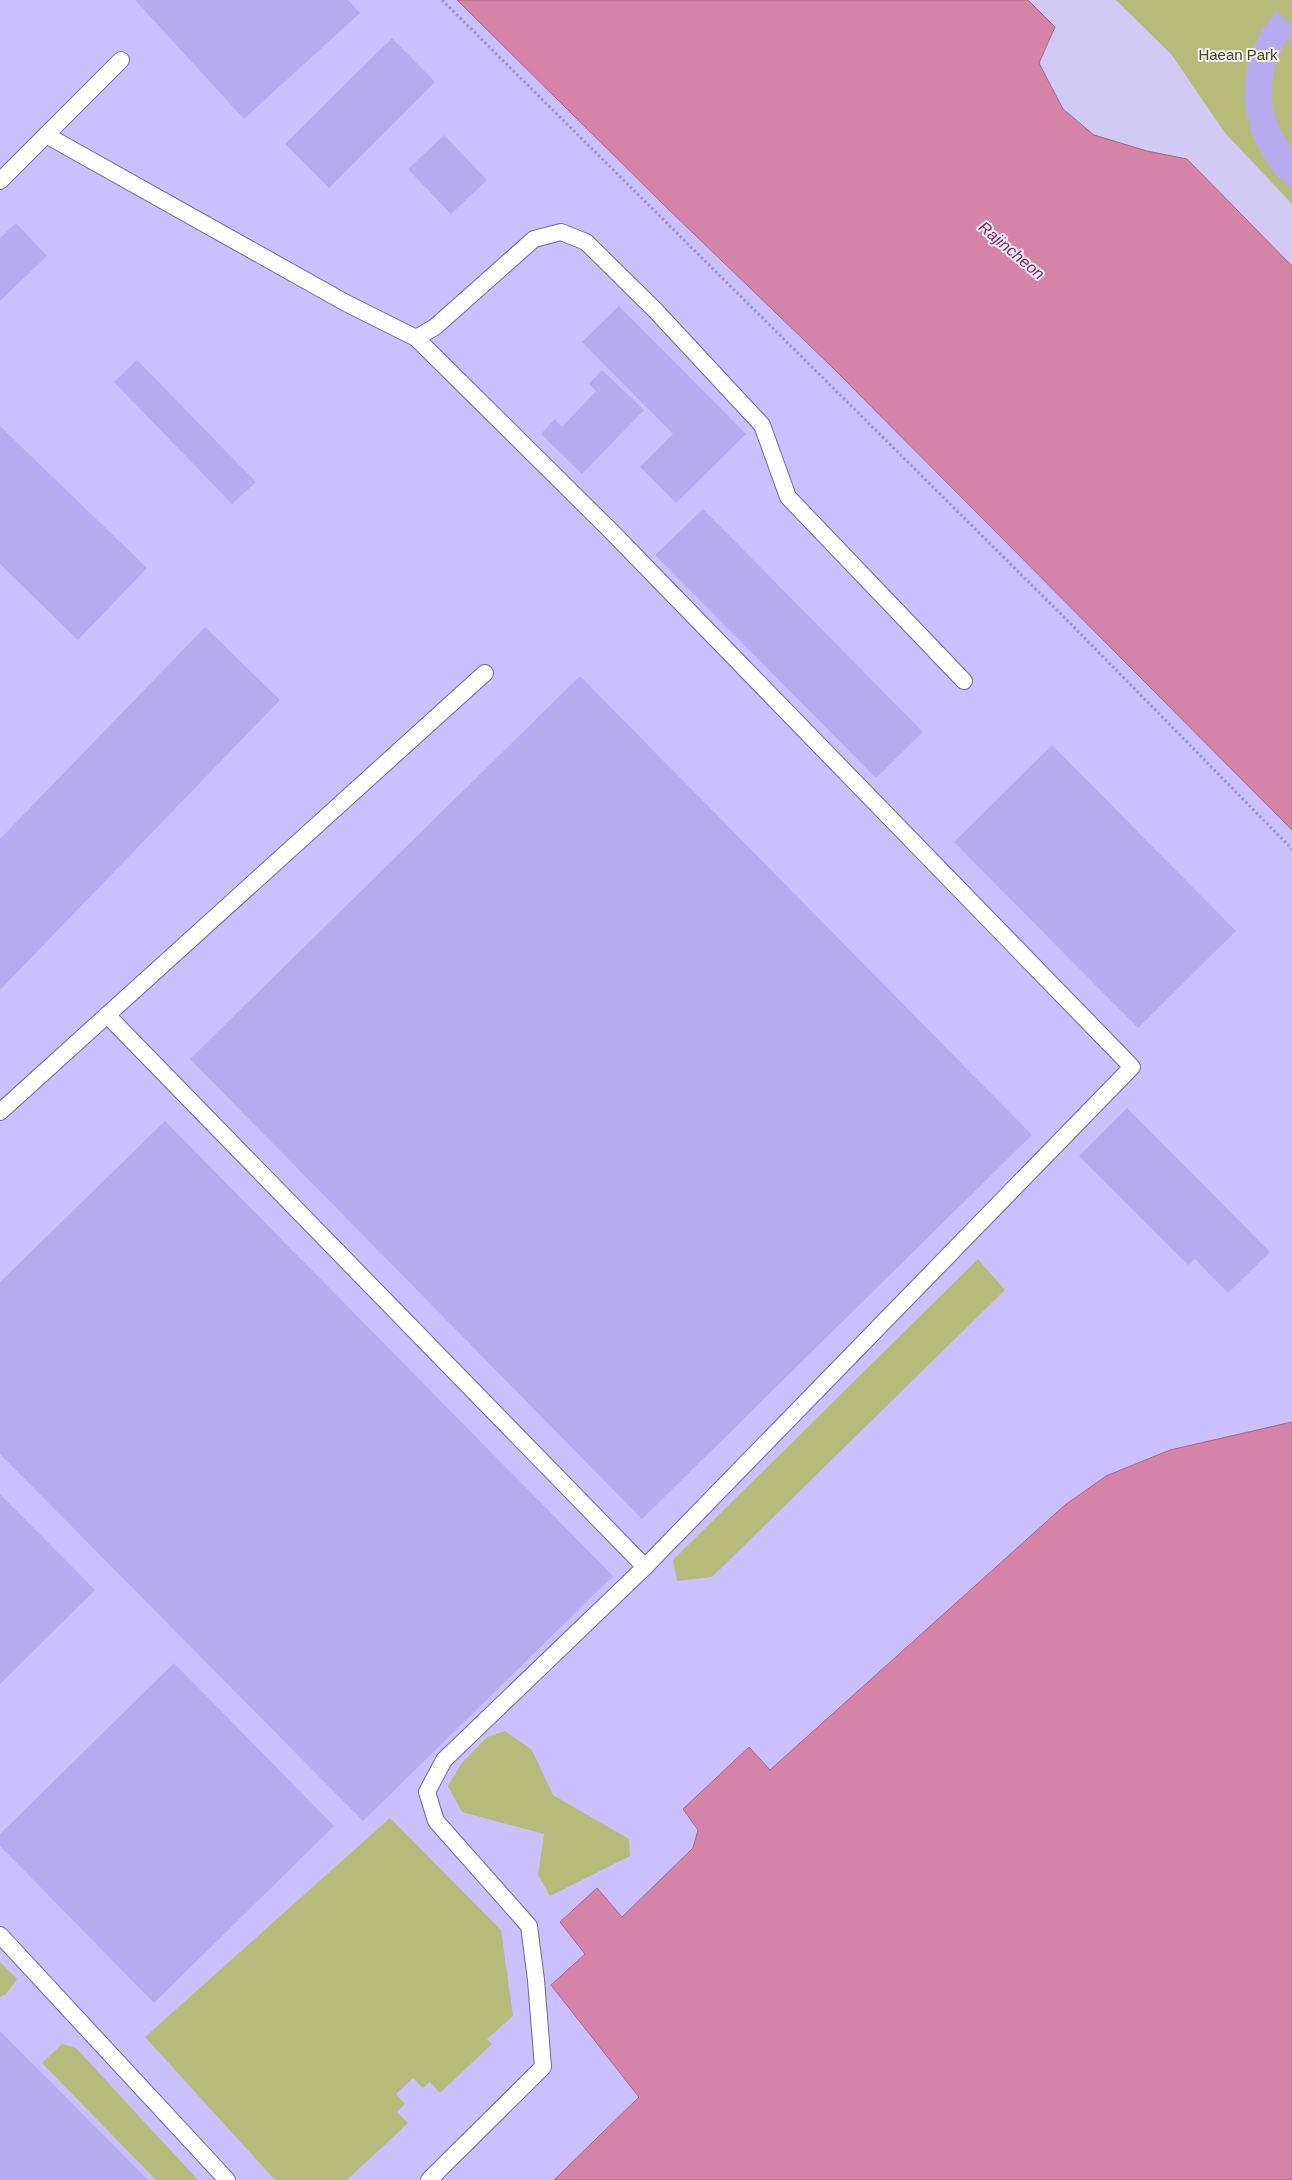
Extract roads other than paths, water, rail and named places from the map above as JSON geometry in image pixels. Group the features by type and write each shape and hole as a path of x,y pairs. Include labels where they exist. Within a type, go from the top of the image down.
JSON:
{"lane":[{"path":"0,181 121,60"},
{"path":"46,135 346,303 416,338 612,532 1132,1067 645,1567 444,1760 427,1792 436,1821 529,1926 536,1980 543,2067 428,2180"},
{"path":"416,338 435,328 534,239 561,232 586,242 655,310 762,425 788,497 964,681"},
{"path":"0,1112 485,673"},
{"path":"107,1015 645,1567"},
{"path":"0,1935 227,2180"}],"water":[{"name":"Rajincheon","path":"457,0 1028,0 1055,27 1039,63 1063,109 1094,135 1147,151 1187,159 1292,266 1292,830 832,367 665,206"},
{"path":"1292,1422 1292,2180 554,2180 639,2097 551,1985 585,1954 560,1922 597,1888 622,1917 693,1848 698,1830 683,1809 749,1747 770,1770 1065,1505 1106,1476 1170,1450"}],"park label":[{"name":"Haean Park","path":"1238,55"}]}
